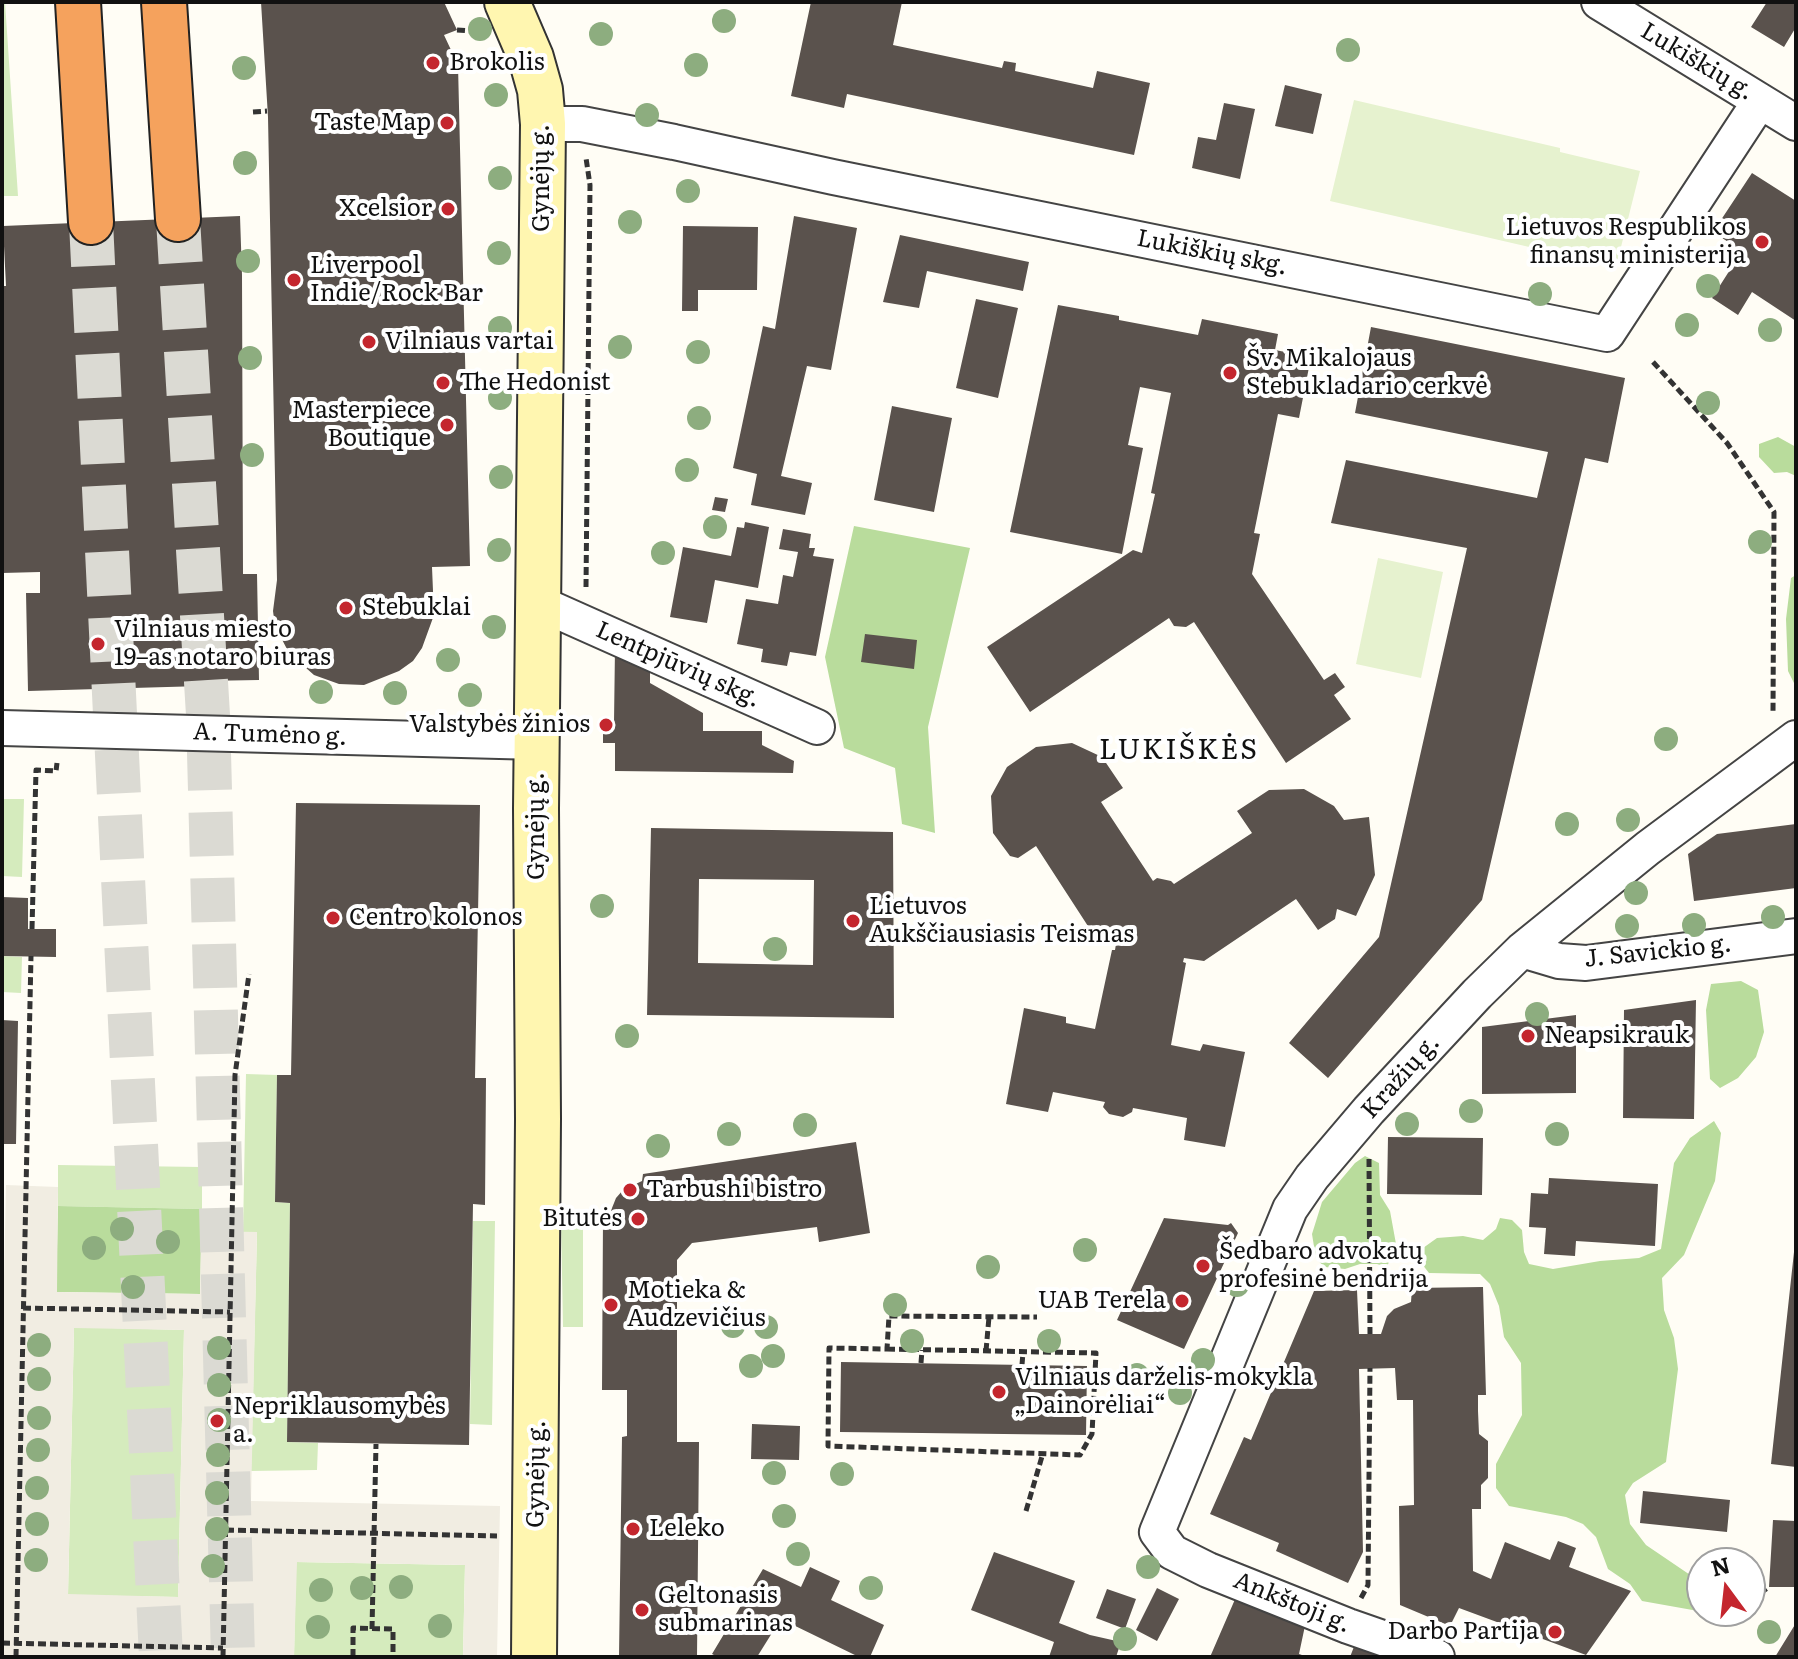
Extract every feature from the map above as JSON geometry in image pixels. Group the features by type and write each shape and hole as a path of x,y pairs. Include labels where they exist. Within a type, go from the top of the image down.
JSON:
{"highway":[{"path":"78,2 91,222"},
{"path":"164,2 178,219"}],"main road":[{"name":"Gynėjų g.","path":"507,2 531,58 540,90 563,124 539,603 534,1657"}],"street":[{"name":"Lukiškių g.","path":"1599,2 1796,123"},
{"name":"Lukiškių skg.","path":"563,124 1607,334 1760,101"},
{"name":"Lentpjūvių skg.","path":"539,603 817,727"},
{"name":"A. Tumėno g.","path":"2,728 538,742"},
{"name":"Kražių g.","path":"1157,1532 1290,1209 1312,1177 1369,1110 1522,950 1648,848 1796,738"},
{"name":"J. Savickio g.","path":"1522,950 1559,961 1586,963 1796,936"},
{"name":"Ankštoji g.","path":"1157,1532 1172,1552 1208,1570 1348,1626 1437,1657"}],"path":[{"path":"457,30 470,31"},
{"path":"253,112 267,111"},
{"path":"563,124 590,185 588,561 583,622"},
{"path":"1653,362 1727,443 1774,512 1773,694"},
{"path":"32,929 36,770 56,771 57,729"},
{"path":"16,1657 31,956"},
{"path":"223,1657 235,1075 249,974"},
{"path":"1370,1198 1370,1334"},
{"path":"23,1308 230,1312"},
{"path":"887,1349 889,1316 1037,1317"},
{"path":"986,1351 989,1317"},
{"path":"829,1348 922,1350 1096,1353 1092,1434 1080,1455 828,1446 829,1348"},
{"path":"921,1363 922,1350"},
{"path":"1022,1365 1023,1352"},
{"path":"1362,1596 1368,1585 1370,1368"},
{"path":"372,1629 376,1444"},
{"path":"1026,1511 1043,1453"},
{"path":"226,1530 536,1536"},
{"path":"353,1657 353,1628 393,1629 393,1657"},
{"path":"2,1643 223,1648"}],"green space":[{"path":"2,2 5,2 18,196 2,196"},
{"path":"1354,100 1560,148 1560,152 1640,171 1616,267 1330,201"},
{"path":"1778,437 1796,447 1796,476 1787,472 1774,473 1759,457 1759,444"},
{"path":"854,526 970,548 928,727 935,833 902,824 895,768 844,748 825,657"},
{"path":"1378,558 1443,572 1421,678 1356,664"},
{"path":"1796,575 1795,685 1788,671 1786,619 1791,578"},
{"path":"2,799 24,799 22,877 2,876"},
{"path":"2,956 22,957 21,993 2,992"},
{"path":"1741,981 1758,990 1764,1032 1756,1057 1738,1078 1720,1088 1710,1079 1706,1010 1711,984"},
{"path":"246,1074 277,1075 275,1202 290,1203 287,1442 318,1443 317,1470 251,1471 257,1233 243,1232"},
{"path":"1714,1121 1721,1133 1715,1181 1684,1255 1662,1278 1664,1310 1674,1338 1678,1369 1666,1462 1633,1483 1625,1495 1630,1524 1646,1545 1686,1572 1686,1609 1642,1601 1630,1584 1608,1569 1596,1537 1583,1524 1566,1517 1509,1506 1496,1488 1496,1464 1522,1415 1521,1363 1504,1337 1499,1306 1490,1284 1480,1274 1429,1273 1418,1259 1423,1248 1437,1238 1463,1236 1483,1240 1496,1229 1500,1218 1512,1220 1522,1230 1524,1252 1529,1264 1553,1269 1639,1258 1661,1249 1674,1163 1690,1138"},
{"path":"1365,1156 1379,1163 1380,1195 1390,1211 1396,1244 1387,1267 1360,1264 1345,1269 1325,1267 1316,1259 1312,1234 1322,1202 1355,1163"},
{"path":"58,1165 202,1167 202,1209 58,1206"},
{"path":"58,1206 202,1209 200,1294 56,1292"},
{"path":"561,1220 583,1220 583,1327 563,1327"},
{"path":"473,1221 495,1221 492,1425 470,1424"},
{"path":"74,1327 184,1330 178,1597 68,1595"},
{"path":"296,1562 465,1565 463,1657 294,1657"}],"shaded area":[{"name":"Nepriklausomybės a.","path":"6,1185 58,1187 57,1292 200,1294 201,1231 257,1232 251,1501 500,1506 497,1657 463,1657 465,1565 297,1562 294,1657 2,1657 2,1371","holes":["74,1328 184,1330 178,1597 68,1594"]}],"building":[{"name":"Vilniaus vartai","path":"261,2 444,2 457,30 444,35 458,65 470,566 432,567 434,615 422,648 413,661 399,671 364,685 339,684 314,675 289,653 275,626 273,611 277,580 268,117"},
{"path":"811,2 902,2 893,45 1002,68 1004,61 1016,63 1015,71 1093,88 1097,71 1150,83 1134,155 847,94 844,108 791,96"},
{"path":"1767,2 1796,2 1796,27 1784,47 1751,27"},
{"path":"1285,85 1322,94 1313,134 1275,126"},
{"path":"1224,103 1255,109 1240,179 1192,168 1198,137 1216,140"},
{"name":"Lietuvos Respublikos finansų ministerija","path":"1752,173 1796,201 1796,321 1752,292 1738,315 1712,298 1742,251 1713,232"},
{"path":"240,216 243,574 257,574 259,680 203,681 202,686 28,691 26,593 40,593 40,572 2,573 2,286 6,286 3,226"},
{"path":"794,216 857,228 831,370 807,366 781,476 812,483 805,515 751,505 757,474 733,468 763,326 775,329"},
{"path":"683,226 758,227 757,290 698,290 698,311 682,311"},
{"path":"900,235 1029,262 1023,291 927,271 919,308 883,302"},
{"path":"976,299 1018,308 998,398 956,388"},
{"path":"1058,305 1198,335 1202,319 1278,334 1275,350 1311,357 1299,418 1278,414 1254,533 1260,534 1252,574 1324,680 1335,673 1345,687 1334,695 1351,719 1286,763 1194,622 1186,627 1174,626 1169,618 1030,712 987,647 1133,550 1142,553 1155,494 1151,493 1171,393 1140,387 1128,445 1143,448 1122,554 1010,532"},
{"path":"1371,327 1625,378 1608,463 1585,458 1482,900 1328,1078 1289,1043 1379,937 1467,548 1331,523 1346,460 1537,498 1548,452 1355,413"},
{"path":"892,406 952,418 934,512 874,500"},
{"path":"715,497 728,499 725,512 712,510"},
{"path":"745,522 769,527 758,588 715,580 707,623 670,617 683,547 731,556 737,527 744,528"},
{"path":"783,529 811,534 809,548 815,548 813,556 834,559 816,656 790,652 787,666 761,662 763,649 737,644 746,599 778,604 783,575 793,577 798,552 779,549"},
{"path":"865,634 917,640 914,669 861,662"},
{"path":"615,648 650,667 650,683 703,713 703,731 762,731 762,745 794,761 793,773 615,771 615,743 603,743 603,722 614,722"},
{"path":"1072,743 1102,757 1123,788 1101,802 1153,881 1157,878 1174,884 1252,833 1237,811 1269,790 1304,789 1334,806 1344,820 1369,817 1375,875 1356,916 1337,909 1335,919 1318,930 1296,899 1204,961 1184,958 1183,962 1186,963 1171,1045 1200,1051 1203,1044 1245,1052 1225,1147 1184,1140 1187,1118 1133,1108 1123,1117 1109,1114 1103,1107 1105,1102 1053,1092 1048,1112 1006,1104 1024,1008 1066,1017 1066,1023 1095,1029 1112,950 1115,950 1116,944 1097,940 1036,846 1018,858 1010,856 993,833 991,796 1007,767 1036,747"},
{"path":"296,803 480,805 475,1078 486,1078 485,1205 473,1204 469,1445 287,1442 290,1203 275,1202 277,1075 291,1075"},
{"path":"1796,824 1796,888 1694,901 1688,854 1717,834"},
{"name":"Lietuvos Aukščiausiasis Teismas","path":"651,828 893,832 894,1018 647,1015","holes":["699,879 814,880 813,965 698,963"]},
{"path":"2,897 28,898 28,929 56,929 56,957 2,956"},
{"path":"1696,1000 1694,1119 1623,1118 1624,1010"},
{"path":"1576,1015 1576,1093 1482,1094 1482,1027"},
{"path":"2,1020 18,1021 16,1144 2,1144"},
{"path":"1388,1137 1483,1138 1482,1195 1387,1194"},
{"path":"856,1142 870,1233 819,1242 817,1227 692,1243 677,1260 677,1442 699,1442 697,1657 619,1657 622,1437 627,1436 627,1390 602,1390 603,1218 608,1218 623,1190 642,1181 643,1174"},
{"path":"1549,1178 1658,1184 1655,1246 1576,1241 1575,1256 1544,1254 1546,1228 1529,1227 1531,1193 1548,1194"},
{"path":"1164,1218 1231,1223 1238,1233 1184,1349 1117,1320"},
{"path":"1796,1252 1796,1467 1771,1464"},
{"path":"1483,1287 1486,1395 1478,1395 1478,1411 1479,1434 1488,1441 1488,1478 1481,1485 1481,1509 1472,1509 1473,1571 1491,1579 1505,1542 1550,1560 1558,1541 1576,1548 1569,1567 1631,1591 1586,1655 1459,1608 1450,1626 1400,1605 1399,1506 1414,1505 1413,1400 1397,1400 1395,1368 1359,1369 1363,1552 1348,1583 1276,1551 1279,1543 1210,1514 1244,1437 1251,1440 1314,1291 1357,1290 1359,1334 1381,1334 1387,1316 1394,1309 1411,1302 1412,1288"},
{"path":"841,1362 1087,1366 1086,1435 840,1432"},
{"path":"752,1424 800,1426 799,1460 751,1459"},
{"path":"1643,1491 1730,1500 1727,1532 1640,1523"},
{"path":"1773,1520 1796,1521 1796,1587 1769,1587"},
{"path":"994,1552 1075,1581 1059,1623 1121,1642 1116,1657 1049,1657 1054,1642 971,1610"},
{"path":"810,1567 840,1581 831,1600 884,1625 870,1657 859,1657 785,1621 777,1625 757,1657 718,1657 712,1654 763,1569 801,1587"},
{"path":"1157,1588 1179,1599 1157,1641 1136,1630"},
{"path":"1107,1589 1136,1599 1125,1629 1096,1618"},
{"path":"1236,1597 1306,1621 1299,1654 1308,1657 1210,1657"},
{"path":"1796,1623 1796,1657 1775,1657"},
{"path":"1355,1644 1386,1657 1350,1657"}],"tunnel":[{"path":"178,219 208,715 233,1657"},
{"path":"91,222 161,1657"}],"place":[{"name":"Brokolis","path":"433,63"},
{"name":"Taste Map","path":"447,123"},
{"name":"Xcelsior","path":"448,209"},
{"name":"Lietuvos Respublikos finansų ministerija","path":"1762,242"},
{"name":"Liverpool Indie/Rock Bar","path":"294,280"},
{"name":"Vilniaus vartai","path":"369,342"},
{"name":"Šv. Mikalojaus Stebukladario cerkvė","path":"1230,373"},
{"name":"The Hedonist","path":"443,383"},
{"name":"Masterpiece Boutique","path":"447,425"},
{"name":"Stebuklai","path":"346,608"},
{"name":"Vilniaus miesto 19–as notaro biuras","path":"98,644"},
{"name":"Valstybės žinios","path":"606,725"},
{"name":"Centro kolonos","path":"333,918"},
{"name":"Lietuvos Aukščiausiasis Teismas","path":"853,921"},
{"name":"Neapsikrauk","path":"1528,1036"},
{"name":"Tarbushi bistro","path":"630,1190"},
{"name":"Bitutės","path":"638,1219"},
{"name":"Šedbaro advokatų profesinė bendrija","path":"1203,1266"},
{"name":"UAB Terela","path":"1182,1301"},
{"name":"Motieka & Audzevičius","path":"611,1305"},
{"name":"Vilniaus darželis-mokykla „Dainorėliai“","path":"999,1392"},
{"name":"Nepriklausomybės a.","path":"217,1421"},
{"name":"Leleko","path":"633,1529"},
{"name":"Geltonasis submarinas","path":"642,1610"},
{"name":"Darbo Partija","path":"1555,1632"}],"district":[{"name":"LUKIŠKĖS","path":"1179,751"}]}
